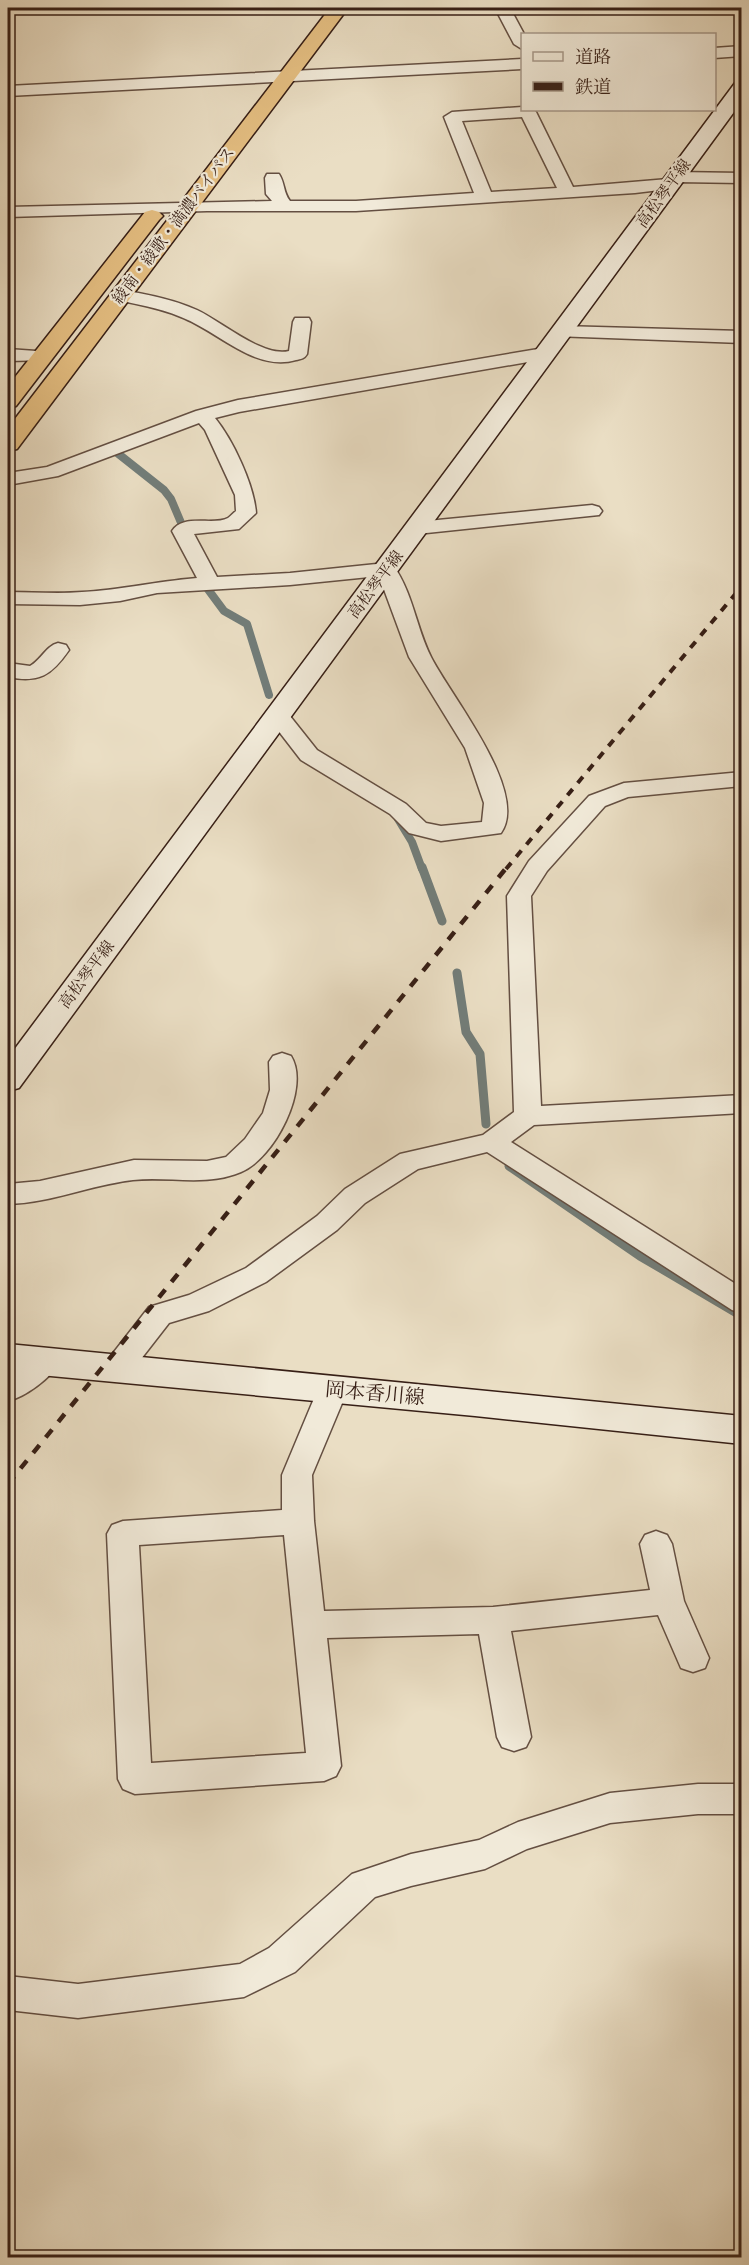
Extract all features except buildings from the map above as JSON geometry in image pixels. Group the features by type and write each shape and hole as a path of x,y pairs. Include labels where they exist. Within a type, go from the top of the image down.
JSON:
{"highway":[{"name":"綾南・綾歌・満濃バイパス","path":"8,444 339,8"},
{"path":"243,97 272,61"},
{"name":"綾南・綾歌・満濃バイパス","path":"8,402 172,190"}],"main road":[{"name":"高松琴平線","path":"8,1080 741,87"},
{"name":"岡本香川線","path":"8,1358 741,1430"}],"street":[{"path":"502,8 521,42"},
{"path":"716,52 741,51"},
{"path":"8,91 521,64"},
{"path":"484,196 452,117 528,112 567,192"},
{"path":"273,178 275,194 284,205"},
{"path":"8,212 284,205 356,206 567,192 673,180 741,178"},
{"path":"120,295 153,300 191,314 248,347 280,359 298,354 302,322"},
{"path":"561,332 741,337"},
{"path":"8,479 51,472 203,415 238,406 544,354"},
{"path":"8,355 43,356"},
{"path":"203,415 214,429 245,495 246,513 232,525 199,526 182,531 210,583"},
{"path":"417,528 592,511"},
{"path":"8,598 80,599 120,595 157,587 290,579 386,569 394,583 420,657 476,748 496,802 493,828 445,834 421,831 407,823 398,809 309,755 278,716"},
{"path":"8,670 28,675 48,665 58,650"},
{"path":"528,1116 519,896 538,866 597,801 624,790 741,779"},
{"path":"8,1194 42,1190 134,1170 209,1169 232,1166 255,1146 280,1109 285,1088 282,1062"},
{"path":"117,1369 159,1315 199,1303 256,1275 327,1222 355,1196 410,1161 491,1142 528,1116 741,1104"},
{"path":"491,1142 741,1302"},
{"path":"8,1390 45,1362"},
{"path":"298,1521 123,1534 135,1779 324,1766 311,1625 298,1521 297,1475 333,1389"},
{"path":"656,1544 668,1601 693,1658"},
{"path":"311,1625 493,1620 668,1601"},
{"path":"493,1620 514,1737"},
{"path":"8,1993 78,2001 244,1980 282,1960 364,1885 411,1870 485,1854 518,1838 610,1808 698,1798 741,1799"}],"waterway":[{"path":"116,452 164,490 171,499 182,525"},
{"path":"207,588 224,611 247,624 269,695"},
{"path":"398,819 412,842 422,869"},
{"path":"422,867 442,921"},
{"path":"457,973 466,1032 480,1054 486,1124"},
{"path":"509,1166 640,1256 742,1316"}],"railway":[{"path":"506,869 742,586"},
{"path":"8,1484 507,867"}]}
